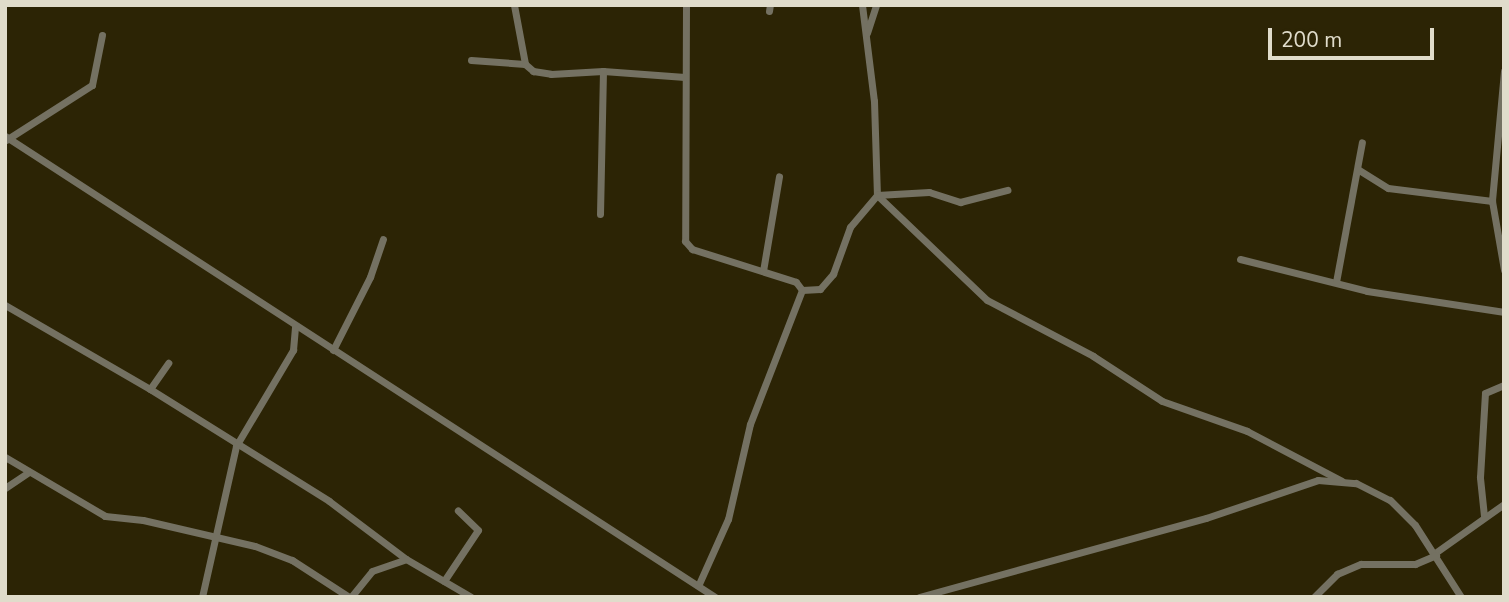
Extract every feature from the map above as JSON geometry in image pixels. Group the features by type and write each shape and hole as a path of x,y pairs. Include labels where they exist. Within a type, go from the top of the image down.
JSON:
{"street":[{"path":"514,5 525,64"},
{"path":"686,5 685,241 692,249 796,282 803,290"},
{"path":"862,5 867,33 877,195 987,300 1093,356 1162,401 1247,430 1342,481"},
{"path":"867,33 876,5"},
{"path":"102,34 92,85 6,138 715,597"},
{"path":"471,60 525,64 533,71 551,74 603,71 685,77"},
{"path":"600,214 603,71"},
{"path":"1504,71 1492,201 1504,271"},
{"path":"1336,282 1359,170 1362,142"},
{"path":"1359,170 1388,188 1492,201"},
{"path":"763,271 779,176"},
{"path":"803,290 820,289 833,274 850,227 877,195 929,192 960,202 1007,190"},
{"path":"333,350 374,267 383,239"},
{"path":"1240,259 1472,310 1504,312"},
{"path":"694,597 728,519 750,424 803,290"},
{"path":"5,305 150,389 236,446 329,501 406,559 471,597"},
{"path":"202,597 236,446 293,350 295,326"},
{"path":"150,389 168,363"},
{"path":"1485,516 1480,477 1485,393 1504,385"},
{"path":"5,457 105,516 216,535 281,555 350,597 372,571 406,559"},
{"path":"5,488 29,472"},
{"path":"919,597 1194,521 1318,480 1356,483 1390,500 1435,554 1461,597"},
{"path":"1314,597 1337,574 1361,564 1415,564 1435,554 1504,504"},
{"path":"443,581 478,530 458,511"}]}
